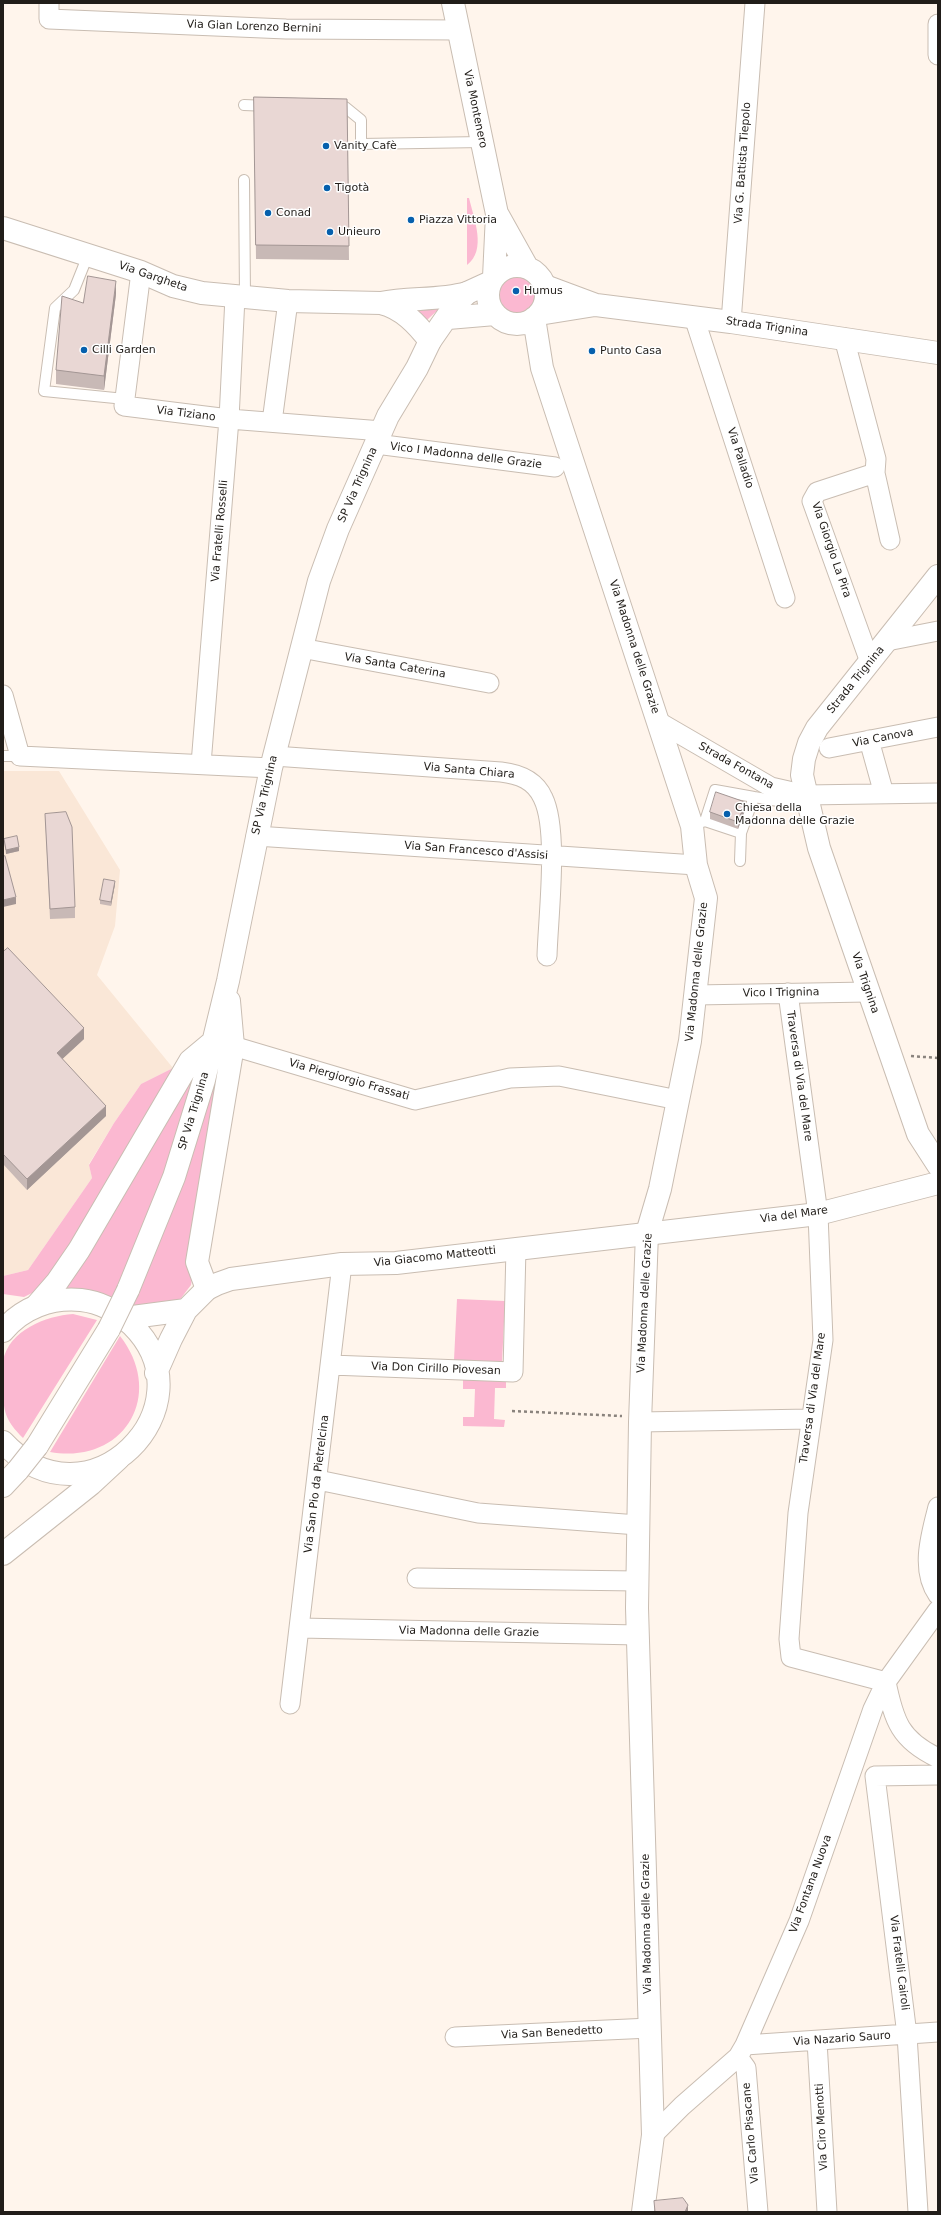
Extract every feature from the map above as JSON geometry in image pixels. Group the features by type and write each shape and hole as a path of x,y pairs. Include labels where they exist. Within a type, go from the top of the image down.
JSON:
{"main road":[{"name":"Via Montenero","path":"453,3 497,214"},
{"path":"497,214 527,267 541,278 545,286 546,296 544,305 530,319 501,319 495,314 488,299 492,280 497,214"},
{"name":"Via Gargheta","path":"3,228 141,272 173,286 240,298 288,301 381,303"},
{"path":"381,303 400,299 448,298 466,293 492,280 509,267 527,267"},
{"name":"Strada Trignina","path":"545,286 596,305 844,338 938,354"},
{"name":"SP Via Trignina","path":"117,1324 128,1290 174,1177 204,1080 224,1043 228,981 256,836 272,762 300,648 319,581 338,529 388,416 417,368 430,341 448,318 455,305 466,293"},
{"path":"381,303 392,306 402,312 430,341"},
{"name":"Strada Trignina","path":"530,319 596,305"},
{"path":"448,318 495,314"},
{"name":"Via Madonna delle Grazie","path":"530,319 542,368 659,722 699,823 696,865 706,898 690,1041 660,1189 647,1233 640,1419 637,1581 653,2135 643,2212"},
{"name":"Strada Trignina","path":"806,795 802,775 804,758 809,743 817,728 938,576"},
{"name":"Via Trignina","path":"806,795 819,848 918,1134 938,1165"},
{"path":"207,1289 198,1262 224,1043"},
{"path":"3,1331 20,1309 57,1282 78,1250 190,1061 224,1043"},
{"name":"Via del Mare","path":"647,1233 818,1214 938,1183"},
{"name":"Via Giacomo Matteotti","path":"156,1373 186,1310 207,1289 230,1279 342,1264 396,1263 647,1233"},
{"path":"3,1554 91,1484 131,1449 150,1422 155,1406 156,1373 153,1358 146,1343 117,1324 112,1310 83,1300 60,1300 20,1309"},
{"path":"3,1486 37,1446 117,1324 186,1310"},
{"path":"3,1442 25,1461 55,1472 88,1472 118,1459"}],"street":[{"name":"Via G. Battista Tiepolo","path":"731,322 755,3"},
{"name":"Via Gian Lorenzo Bernini","path":"49,11 286,29 459,30"},
{"path":"938,29 938,54"},
{"path":"125,399 141,272"},
{"name":"Via Fratelli Rosselli","path":"201,764 240,298"},
{"path":"272,422 288,301"},
{"name":"Via Palladio","path":"694,317 785,598"},
{"path":"844,338 876,459 875,473 890,540"},
{"name":"Via Tiziano","path":"125,399 124,406 230,419 272,422 379,438"},
{"name":"Vico I Madonna delle Grazie","path":"379,438 555,468"},
{"name":"Via Giorgio La Pira","path":"870,662 812,501 817,492 875,473"},
{"path":"887,641 938,631"},
{"name":"Via Santa Caterina","path":"300,648 489,683"},
{"path":"3,696 12,756"},
{"name":"Strada Fontana","path":"659,722 771,787 806,795 938,793"},
{"name":"Via Canova","path":"829,748 938,727"},
{"path":"869,740 884,794"},
{"name":"Via Santa Chiara","path":"12,756 201,764 272,762 518,774 530,781 543,796 549,815 551,856 547,956"},
{"name":"Via San Francesco d'Assisi","path":"256,836 696,865"},
{"name":"Vico I Trignina","path":"696,994 868,992"},
{"name":"Traversa di Via del Mare","path":"788,993 818,1214 823,1340 810,1419 798,1513 789,1639 791,1657 886,1682"},
{"name":"Via Piergiorgio Frassati","path":"224,1043 416,1100 510,1078 559,1076 678,1100"},
{"name":"Via Don Cirillo Piovesan","path":"331,1365 513,1372 516,1248"},
{"name":"Via San Pio da Pietrelcina","path":"290,1704 318,1480 342,1264"},
{"path":"640,1419 810,1419"},
{"path":"318,1480 478,1513 638,1525"},
{"path":"938,1507 931,1535 928,1566 934,1589 938,1595"},
{"path":"418,1578 637,1581"},
{"name":"Via Fontana Nuova","path":"653,2135 742,2051 799,1921 872,1709 886,1682 938,1610"},
{"name":"Via Madonna delle Grazie","path":"300,1628 638,1635"},
{"path":"886,1682 895,1721 905,1736 921,1750 938,1758"},
{"name":"Via Fratelli Cairoli","path":"918,2212 908,2035 875,1776 938,1775"},
{"name":"Via San Benedetto","path":"455,2037 650,2028"},
{"name":"Via Nazario Sauro","path":"742,2051 817,2042 938,2032"},
{"name":"Via Ciro Menotti","path":"817,2042 827,2212"},
{"name":"Via Carlo Pisacane","path":"742,2051 746,2068 758,2212"}],"lane":[{"path":"244,106 275,106"},
{"path":"321,106 344,107 355,114 361,120 361,144 482,142"},
{"path":"240,298 244,180"},
{"path":"88,255 74,290 55,308 44,391 125,399"},
{"path":"741,833 699,823 715,790 754,798 796,804 806,795"},
{"path":"740,861 741,833 754,798"}],"path":[{"path":"890,1055 938,1058"},
{"path":"512,1411 640,1419"}],"shaded area":[{"path":"467,198 469,198 476,224 478,243 473,259 467,265"},
{"path":"518,276 528,279 534,285 537,295 534,305 528,311 518,314 508,311 502,305 499,295 502,285 508,279"},
{"path":"412,305 442,306 427,320"},
{"path":"3,771 59,771 120,870 115,926 97,975 173,1068 141,1084 114,1123 89,1164 92,1178 28,1270 3,1276"},
{"path":"173,1068 222,1087 191,1285 175,1306 135,1312 36,1291 24,1297 3,1294 3,1276 28,1270 92,1178 89,1165 114,1123 141,1084"},
{"path":"457,1299 505,1301 502,1363 454,1360"},
{"path":"73,1314 97,1320 23,1438 12,1426 6,1415 3,1395 3,1361 7,1350 21,1333 30,1327 52,1318"},
{"path":"120,1336 133,1358 139,1381 138,1402 130,1421 117,1437 99,1448 76,1453 50,1452"},
{"path":"463,1379 506,1380 506,1388 495,1388 494,1419 505,1420 504,1427 463,1426 463,1417 474,1417 475,1389 463,1389"}],"building":[{"path":"254,97 347,99 349,246 256,245"},
{"name":"Cilli Garden","path":"88,276 116,281 104,376 56,370 62,296 83,303"},
{"name":"Chiesa della Madonna delle Grazie","path":"716,792 745,802 738,822 710,812"},
{"path":"66,812 72,827 75,907 50,909 45,814"},
{"path":"17,836 19,847 6,850 4,839"},
{"path":"5,856 16,897 3,900 3,857"},
{"path":"104,879 115,881 111,902 100,900"},
{"path":"8,948 84,1028 57,1053 106,1106 27,1179 3,1154 3,952"},
{"path":"683,2198 688,2205 685,2212 655,2212 654,2201"}],"place":[{"name":"Vanity Cafè","path":"326,146"},
{"name":"Tigotà","path":"327,188"},
{"name":"Conad","path":"268,213"},
{"name":"Piazza Vittoria","path":"411,220"},
{"name":"Unieuro","path":"330,232"},
{"name":"Humus","path":"516,291"},
{"name":"Cilli Garden","path":"84,350"},
{"name":"Punto Casa","path":"592,351"},
{"name":"Chiesa della Madonna delle Grazie","path":"727,814"}]}
